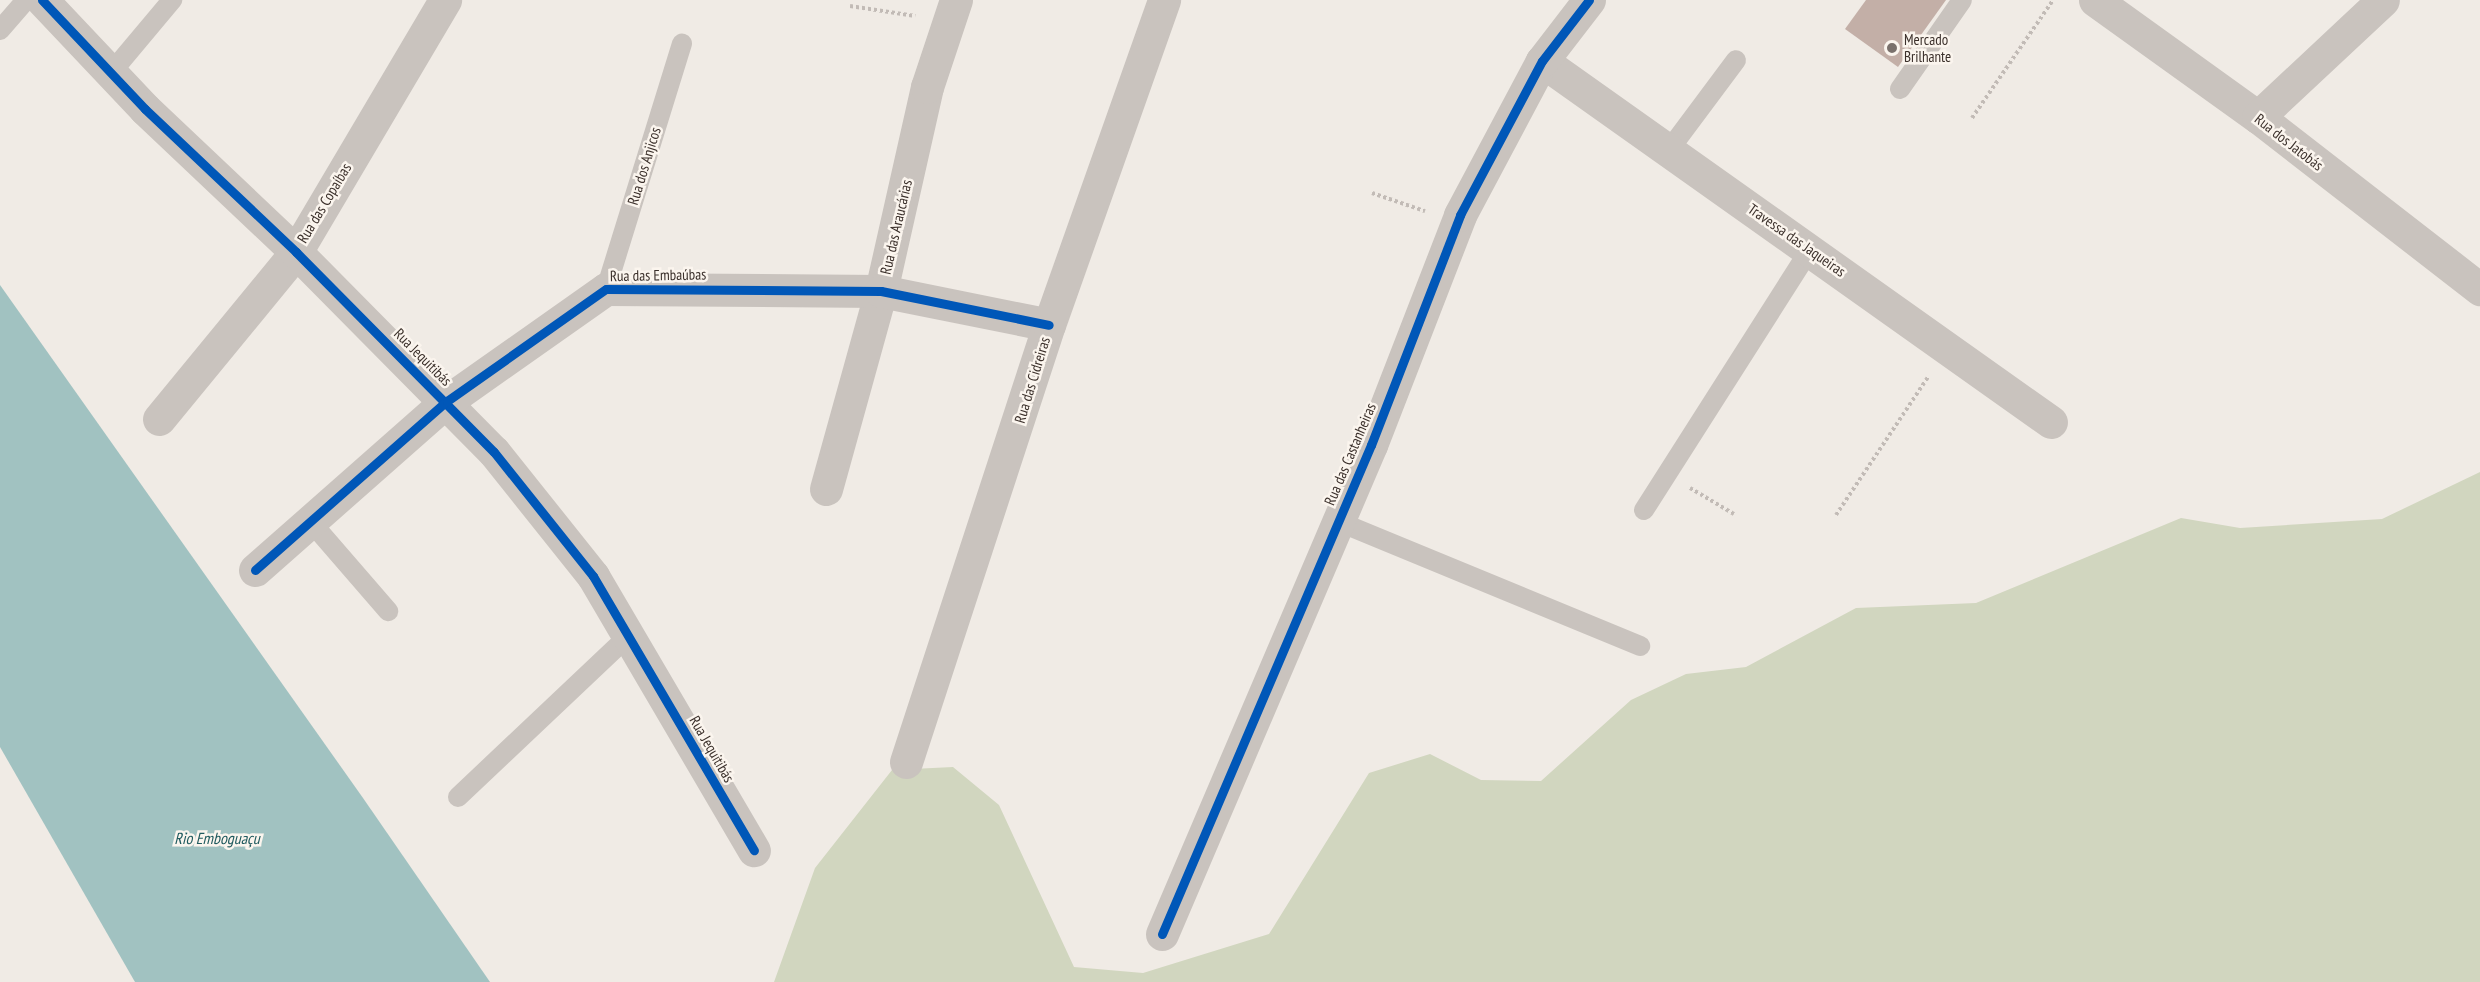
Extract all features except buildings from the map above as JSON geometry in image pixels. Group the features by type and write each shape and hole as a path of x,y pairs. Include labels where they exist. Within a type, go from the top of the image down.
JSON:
{"street":[{"name":"Rua Jequitibás","path":"42,0 110,74 296,252 447,401 494,452 593,576 754,850"},
{"name":"Rua das Copaíbas","path":"159,419 296,252 445,0"},
{"name":"Rua das Cidreiras","path":"906,762 1048,325 1164,0"},
{"name":"Rua das Castanheiras","path":"1162,934 1337,521 1458,222 1542,61 1589,0"},
{"name":"Rua dos Jatobás","path":"2095,0 2258,117 2480,289"},
{"path":"2258,117 2383,0"},
{"name":"Rua das Araucárias","path":"826,489 881,291 927,87 953,10"},
{"name":"Travessa das Jaqueiras","path":"1542,61 1949,347 2051,422"},
{"name":"Rua das Embaúbas","path":"255,570 447,401 606,289 881,291 1048,325"}],"lane":[{"path":"0,30 27,0"},
{"path":"110,74 172,0"},
{"path":"1900,89 1962,0"},
{"name":"Rua dos Anjicos","path":"606,289 682,44"},
{"path":"1669,150 1736,60"},
{"path":"1644,510 1810,249"},
{"path":"1337,521 1640,646"},
{"path":"311,522 388,611"},
{"path":"458,797 628,636"}],"path":[{"path":"1972,118 2053,0"},
{"path":"850,6 953,10"},
{"path":"1371,193 1458,222"},
{"path":"1836,515 1949,347"},
{"path":"1666,474 1734,514"}],"green space":[{"path":"2480,472 2480,982 774,982 815,868 892,770 953,767 999,805 1074,967 1143,973 1269,934 1369,773 1430,754 1481,780 1541,781 1631,700 1686,674 1746,667 1856,608 1976,603 2181,518 2240,528 2382,519"}],"water":[{"name":"Rio Emboguaçu","path":"0,285 363,798 490,982 135,982 0,747"}],"cycle path":[{"path":"42,0 145,109 296,252 494,452 593,576 754,850"},
{"path":"1162,934 1371,445 1460,215 1542,61 1589,0"},
{"path":"255,570 447,401 606,289 881,291 1049,325"}],"place":[{"name":"Mercado Brilhante","path":"1892,48"}]}
